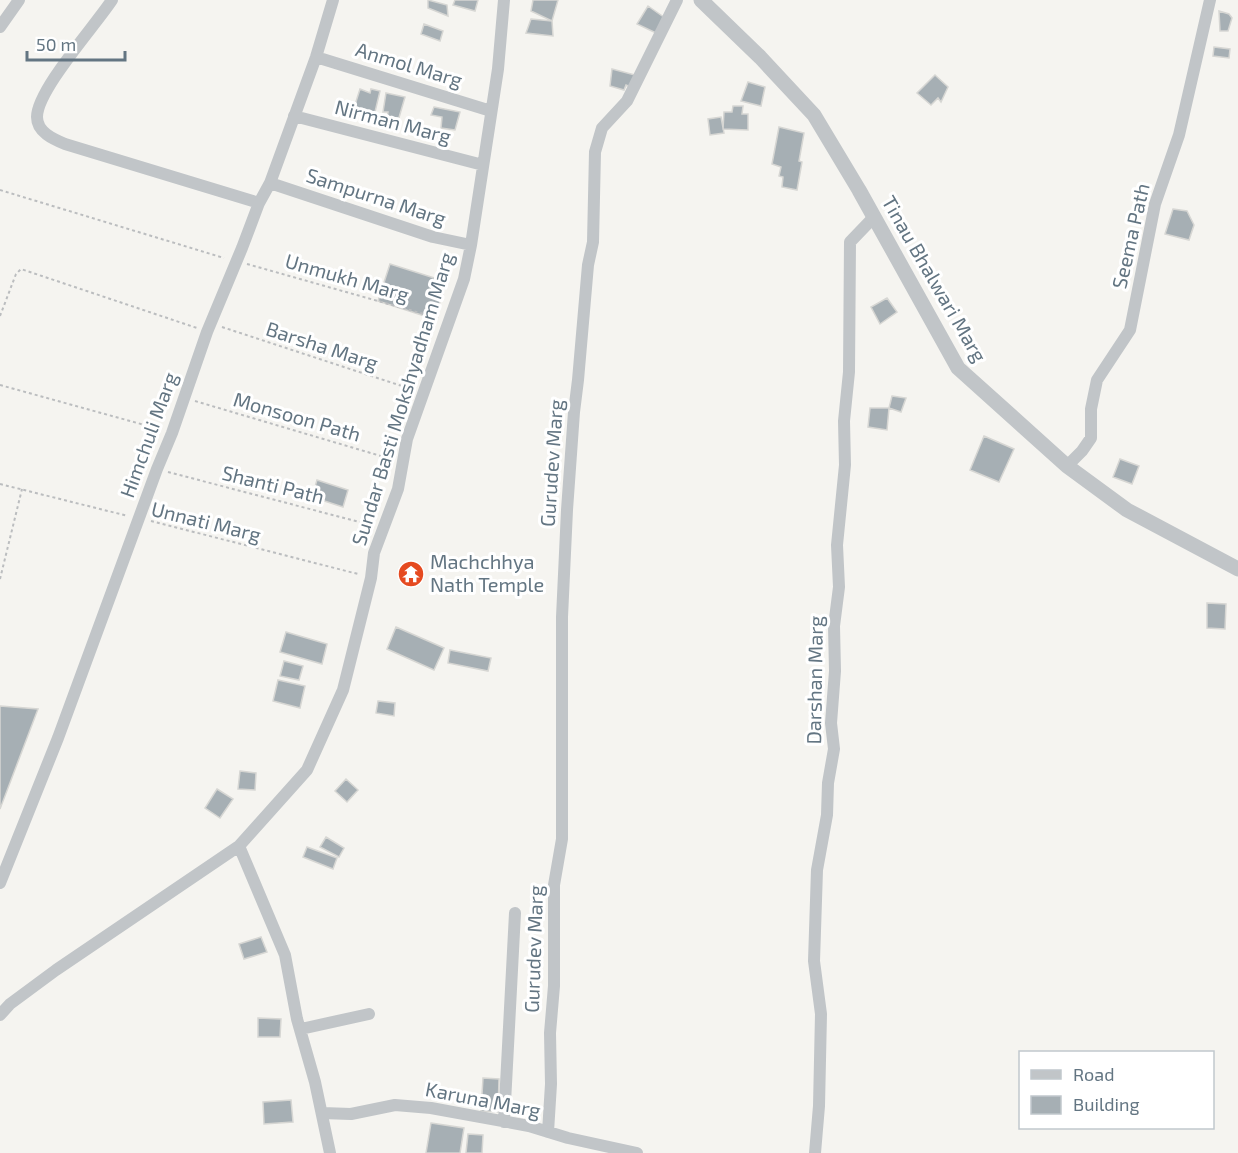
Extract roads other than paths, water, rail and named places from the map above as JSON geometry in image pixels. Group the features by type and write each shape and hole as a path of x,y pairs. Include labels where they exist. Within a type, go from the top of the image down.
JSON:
{"street":[{"path":"0,27 19,0"},
{"path":"112,0 49,85 38,104 37,119 44,134 56,141 259,203"},
{"name":"Himchuli Marg","path":"0,883 58,738 209,328 259,203 270,183 316,57 333,0"},
{"name":"Sundar Basti Mokshyadham Marg","path":"0,1015 5,1001 239,846 307,770 343,690 371,578 374,553 398,489 407,439 464,279 498,69 504,0"},
{"name":"Gurudev Marg","path":"548,1132 551,1084 550,1033 554,986 554,885 562,839 562,617 567,510 588,265 593,242 592,201 595,152 602,128 627,101 677,0"},
{"name":"Tinau Bhalwari Marg","path":"701,0 760,57 814,115 958,368 1067,466 1127,510 1238,569"},
{"name":"Seema Path","path":"1067,466 1091,438 1091,410 1097,380 1130,330 1155,204 1179,135 1210,0"},
{"name":"Anmol Marg","path":"316,57 491,111"},
{"name":"Nirman Marg","path":"294,116 483,165"},
{"name":"Sampurna Marg","path":"270,183 433,237 471,245"},
{"name":"Darshan Marg","path":"815,1153 819,1106 820,1014 814,961 817,870 827,815 828,783 834,749 831,723 835,671 834,626 839,587 837,545 845,465 844,421 849,372 848,263 850,242 874,217"},
{"path":"239,846 285,955 330,1153"},
{"path":"504,1122 515,913"},
{"path":"300,1029 369,1014"},
{"name":"Karuna Marg","path":"321,1113 351,1114 395,1105 431,1108 529,1126 636,1153"}],"place":[{"name":"Machchhya Nath Temple","path":"411,574"}]}
